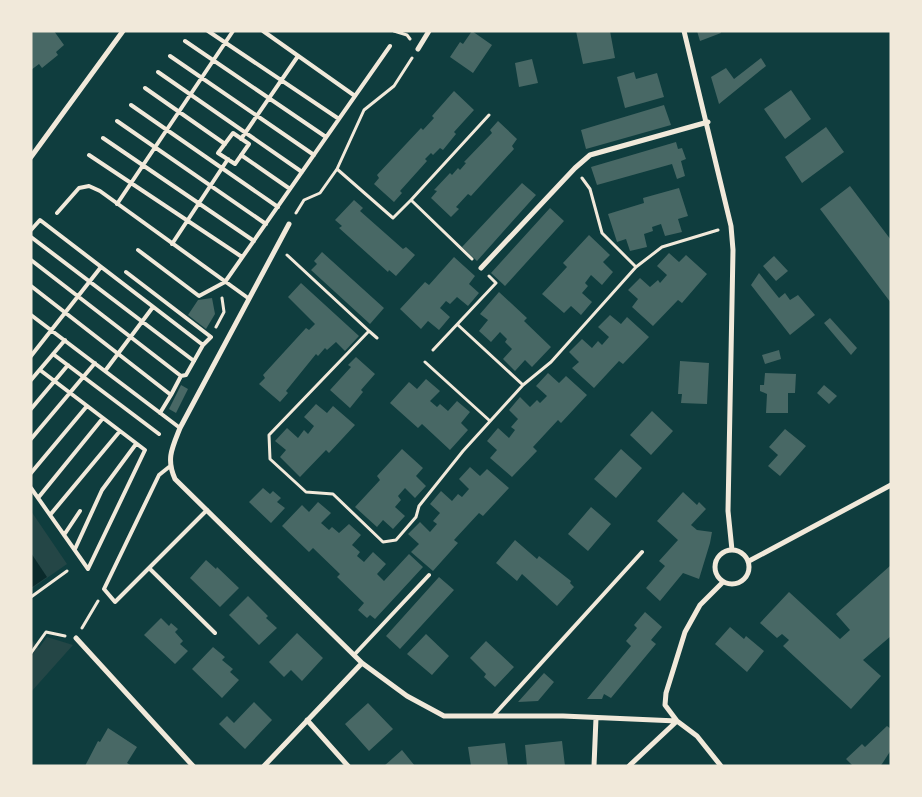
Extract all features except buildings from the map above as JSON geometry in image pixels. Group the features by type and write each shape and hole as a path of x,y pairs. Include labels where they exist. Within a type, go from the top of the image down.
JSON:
{"street":[{"path":"31,157 123,31"},
{"path":"418,49 429,31"},
{"path":"684,31 708,122 731,226 733,250 728,511 732,550"},
{"path":"481,268 575,168 590,155 708,122"},
{"path":"289,224 180,428 169,454 169,467 175,479 362,663 408,696 444,716 491,718 563,716 677,722"},
{"path":"749,561 891,485"},
{"path":"732,550 742,552 749,561 749,571 744,580 734,585 723,582 716,574 716,563 722,553 732,550"},
{"path":"721,766 697,736 677,722 665,705 666,693 686,632 700,605 723,582"},
{"path":"76,638 192,766"},
{"path":"264,766 362,663"},
{"path":"594,766 596,718"},
{"path":"307,720 348,766"},
{"path":"629,766 677,722"}],"lane":[{"path":"208,31 339,119"},
{"path":"117,204 233,31"},
{"path":"263,31 355,96"},
{"path":"185,40 326,137"},
{"path":"138,250 199,296 225,282 390,46"},
{"path":"170,56 314,154"},
{"path":"241,138 298,56"},
{"path":"158,72 302,172"},
{"path":"146,88 225,144"},
{"path":"131,105 278,207"},
{"path":"117,121 266,224"},
{"path":"233,132 249,144 235,164 218,153 225,144 233,132"},
{"path":"103,138 254,241"},
{"path":"89,155 242,258"},
{"path":"241,155 290,189"},
{"path":"172,244 228,159"},
{"path":"57,213 79,188 89,186 248,298"},
{"path":"31,230 40,220 203,345"},
{"path":"31,236 194,361"},
{"path":"31,260 181,376"},
{"path":"31,356 53,331 101,267"},
{"path":"126,272 211,337 203,345 186,375 181,376 160,413"},
{"path":"31,286 171,395"},
{"path":"105,371 154,307"},
{"path":"32,317 180,428"},
{"path":"31,380 65,340"},
{"path":"53,354 159,434"},
{"path":"31,439 95,363"},
{"path":"31,409 68,365"},
{"path":"31,488 88,569 145,450 40,370"},
{"path":"31,473 87,406"},
{"path":"38,498 103,418"},
{"path":"50,515 120,431"},
{"path":"74,549 102,490 136,444"},
{"path":"169,467 159,475 104,589 115,602 207,510"},
{"path":"64,535 80,511"},
{"path":"491,718 642,552"},
{"path":"149,568 215,633"},
{"path":"354,655 429,575"}],"path":[{"path":"289,224 304,200 320,193 337,169 364,110 394,86 418,49"},
{"path":"337,169 393,218 489,115"},
{"path":"575,168 590,189 602,233 636,267"},
{"path":"410,200 496,283 433,350"},
{"path":"369,331 269,435 270,459 306,492 332,494 383,542 396,540 416,517 419,506 490,421 523,384 551,362 636,267 662,247 731,226"},
{"path":"278,246 377,338"},
{"path":"211,337 224,312 221,298 225,282"},
{"path":"458,325 523,384"},
{"path":"425,362 490,421"},
{"path":"31,597 67,571"}],"shaded area":[{"path":"31,511 67,564 31,589"},
{"path":"31,553 47,577 31,588"},
{"path":"47,637 73,645 31,692 31,639 39,648"}]}
